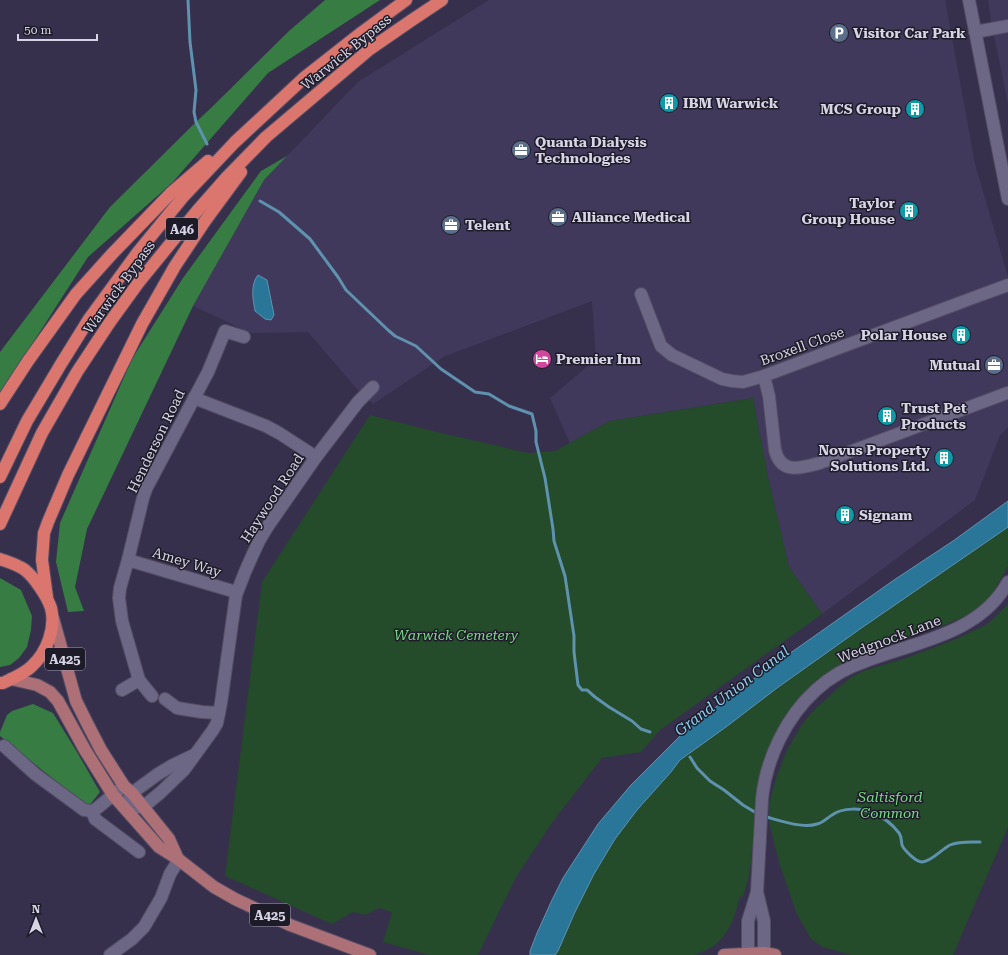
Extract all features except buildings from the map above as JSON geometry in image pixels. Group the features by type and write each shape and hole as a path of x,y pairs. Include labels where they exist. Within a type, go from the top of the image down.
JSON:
{"highway":[{"name":"Warwick Bypass","path":"0,476 27,421 60,364 89,319 138,252 183,197 234,142 305,77 406,0"},
{"name":"Warwick Bypass","path":"0,524 42,433 77,372 139,282 197,211 226,178 266,137 370,49 442,0"},
{"path":"4,683 22,674 32,666 42,656 50,639 53,618 47,597 42,560 44,533 85,438 142,324 174,266 266,137"},
{"path":"0,404 28,361 76,294 172,192 207,162 234,142"},
{"path":"4,560 23,569 32,576 47,597"}],"main road":[{"name":"A425","path":"53,618 76,701 88,726 101,750 128,789 169,839 178,859"},
{"name":"A425","path":"4,683 26,682 50,692 58,701 85,750 113,795 160,847 214,887 235,900 290,925 370,955"},
{"path":"724,955 768,954"}],"street":[{"path":"969,0 1008,199"},
{"path":"975,32 1008,26"},
{"name":"Broxell Close","path":"641,294 661,346 672,355 722,379 743,382 764,376 1008,286"},
{"name":"Henderson Road","path":"152,696 139,680 122,621 119,598 120,588 146,489 210,367 225,331 244,337"},
{"path":"764,376 769,396 775,450 777,456 785,466 793,468 801,468 820,463 1007,393"},
{"name":"Haywood Road","path":"143,807 184,770 217,723 236,592 259,541 316,457 358,402 373,387"},
{"path":"194,398 266,426 316,457"},
{"name":"Amey Way","path":"128,560 236,592"},
{"name":"Wedgnock Lane","path":"748,955 748,921 757,892 761,810 764,785 776,747 791,718 816,690 839,674 865,661 934,638 961,627 991,605 1008,582"},
{"path":"122,690 139,680"},
{"path":"165,699 177,708 219,713"},
{"path":"4,746 35,774 84,810 92,811 113,795 128,789"},
{"name":"Haywood Road","path":"125,808 128,789 195,754"},
{"path":"125,808 143,807"},
{"path":"92,811 95,819 139,848"},
{"path":"110,955 132,939 144,927 161,898 170,874 178,859"},
{"name":"Wedgnock Lane","path":"757,892 764,921 768,954"}],"shaded area":[{"path":"489,0 945,0 975,164 1008,277 1008,427 1000,435 975,500 822,614 789,567 768,477 753,398 610,421 570,443 550,398 596,359 592,301 445,356 373,404 357,389 308,332 251,333 193,306 264,180 358,82"},
{"path":"988,0 1008,0 1008,104 991,20"}],"green space":[{"path":"325,0 380,0 268,73 172,183 88,257 0,394 0,352 110,207 289,31"},
{"path":"287,156 264,180 193,306 87,529 75,587 84,611 68,612 56,562 60,523 132,359 183,278 261,171"},
{"name":"Warwick Cemetery","path":"753,398 768,477 789,567 822,614 660,730 641,752 602,758 554,820 516,877 478,955 429,955 383,942 392,912 379,908 365,915 353,912 332,924 225,876 262,582 370,415 528,453 555,451 610,421"},
{"path":"1008,527 1008,566 989,600 982,607 966,616 939,627 864,652 843,663 826,674 812,686 788,714 756,823 749,875 743,897 740,896 731,925 721,940 714,946 695,955 555,955 594,873 615,839 637,810 680,760 860,629"},
{"path":"0,578 21,590 32,616 31,630 27,647 19,658 10,665 0,667"},
{"name":"Saltisford Common","path":"1008,604 1008,827 953,955 852,955 823,947 811,939 796,912 779,862 769,823 769,804 776,778 787,750 803,723 812,712 853,676 866,670 906,658 956,639 986,625"},
{"path":"33,704 53,713 100,792 88,807 0,736 0,732 7,715 12,711"}],"water":[{"path":"258,275 267,280 274,315 271,320 265,319 255,311 253,288 255,279"},
{"path":"1008,501 1008,527 860,629 680,760 637,810 615,839 594,874 555,955 530,955 530,951 537,933 563,878 598,824 631,785 683,733 735,692 894,580 953,541"}],"waterway":[{"path":"188,0 190,42 196,90 194,112 196,122 207,144"},
{"path":"260,201 279,212 310,239 346,290 395,336 416,346 441,369 475,392 489,394 509,406 532,414 536,431 536,442 545,478 554,541 565,576 574,636 574,652 578,685 582,690 587,690 609,707 632,721 641,729 650,732"},
{"path":"690,757 697,768 710,781 758,814"},
{"path":"763,816 797,825 811,825 821,823 836,812 852,809 868,811 894,827 900,834 902,845 905,850 914,858 922,862 929,860 950,845 965,842 980,842"}],"place":[{"name":"Visitor Car Park","path":"839,33"},
{"name":"IBM Warwick","path":"669,103"},
{"name":"MCS Group","path":"915,109"},
{"name":"Quanta Dialysis Technologies","path":"521,150"},
{"name":"Taylor Group House","path":"909,211"},
{"name":"Alliance Medical","path":"558,217"},
{"name":"Telent","path":"451,225"},
{"name":"Polar House","path":"961,335"},
{"name":"Premier Inn","path":"542,359"},
{"name":"Mutual","path":"994,365"},
{"name":"Trust Pet Products","path":"887,416"},
{"name":"Novus Property Solutions Ltd.","path":"944,458"},
{"name":"Signam","path":"845,515"}],"water label":[{"name":"Grand Union Canal","path":"732,691"}]}
